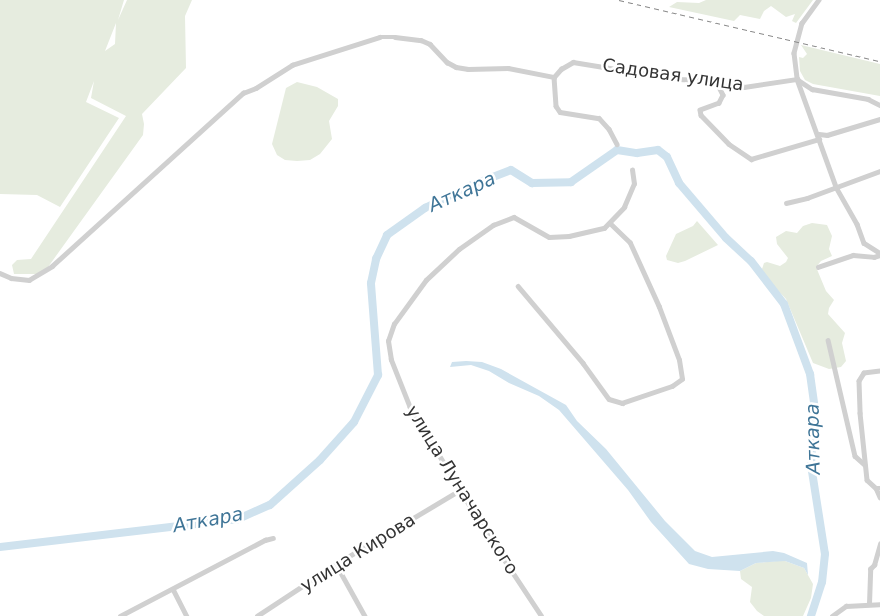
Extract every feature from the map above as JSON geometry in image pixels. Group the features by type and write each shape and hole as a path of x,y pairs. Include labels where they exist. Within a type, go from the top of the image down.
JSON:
{"street":[{"path":"819,0 802,23 794,54 797,79 836,187 857,224 864,244 880,254"},
{"path":"0,273 11,278 29,280 52,266 243,93 256,88 292,65 380,37 421,40 430,44 447,62 456,67 468,69 508,68 554,77 556,106 560,112 599,118 610,129 617,144"},
{"name":"Садовая улица","path":"554,77 561,69 572,62 677,79 705,80 718,85 744,86 797,79"},
{"path":"797,79 812,89 868,99 880,105"},
{"path":"718,85 723,95 719,103 700,110 702,116 730,144 751,159 880,119"},
{"path":"518,286 583,363 609,399 622,403 672,386 682,379 679,360 637,255 630,243 610,224 624,207 634,184 632,170"},
{"path":"786,203 807,198 880,171"},
{"name":"улица Луначарского","path":"541,616 410,408 391,360 388,341 394,324 426,280 459,249 493,225 514,217 549,237 569,236 604,228 610,224"},
{"path":"818,267 853,255 874,257 880,254"},
{"path":"828,340 855,456 865,465"},
{"path":"880,371 864,373 859,381 867,480 878,488 880,497"},
{"name":"улица Кирова","path":"258,616 336,564 460,490"},
{"path":"121,616 264,540 273,538"},
{"path":"869,604 870,569 874,565 880,544"},
{"path":"336,564 365,616"},
{"path":"173,589 187,616"},
{"path":"832,616 846,606 880,604"}],"shaded area":[{"path":"0,0 124,0 118,20 127,0 192,0 185,16 186,68 142,114 144,124 143,135 43,274 14,274 12,265 17,260 31,259 126,116 91,98 94,81 86,102 119,118 60,207 37,195 0,194","holes":["116,23 115,44 105,51"]},
{"path":"706,0 813,0 796,23 792,21 795,14 786,17 771,6 764,11 760,19 740,15 734,21 669,7 677,2 699,3"},
{"path":"801,45 880,64 880,96 813,84 805,80 800,71 799,57 803,58 807,54"},
{"path":"297,82 317,87 338,99 338,106 329,121 332,139 320,154 310,160 285,160 277,155 272,144 286,88"},
{"path":"697,221 718,245 685,261 678,263 667,260 666,256 676,234 693,226"},
{"path":"812,223 827,225 832,236 829,249 832,256 821,261 816,267 826,291 834,300 828,314 845,333 842,343 846,361 841,367 829,369 813,363 786,299 768,280 762,269 764,263 767,262 780,266 788,258 777,244 776,237 786,231 797,233 803,226"},
{"path":"785,561 804,568 813,584 811,598 803,616 764,616 750,602 752,587 741,579 740,571 756,563"}],"water":[{"path":"452,362 482,362 501,369 566,405 577,421 606,449 665,521 695,551 712,557 773,551 784,553 807,563 808,575 804,568 785,561 756,563 740,571 708,569 689,564 651,522 628,490 559,410 539,396 509,383 489,371 471,365 450,367"}],"waterway":[{"name":"Аткара","path":"0,547 238,519 270,505 320,460 354,422 378,375 371,283 376,259 387,235 425,208 467,187 511,170 532,183 571,182 617,150 637,153 658,150 667,157 679,183 726,238 751,261 784,304 810,374 815,410 811,465 825,554 822,582 811,616"}],"railway":[{"path":"619,0 880,61"}]}
